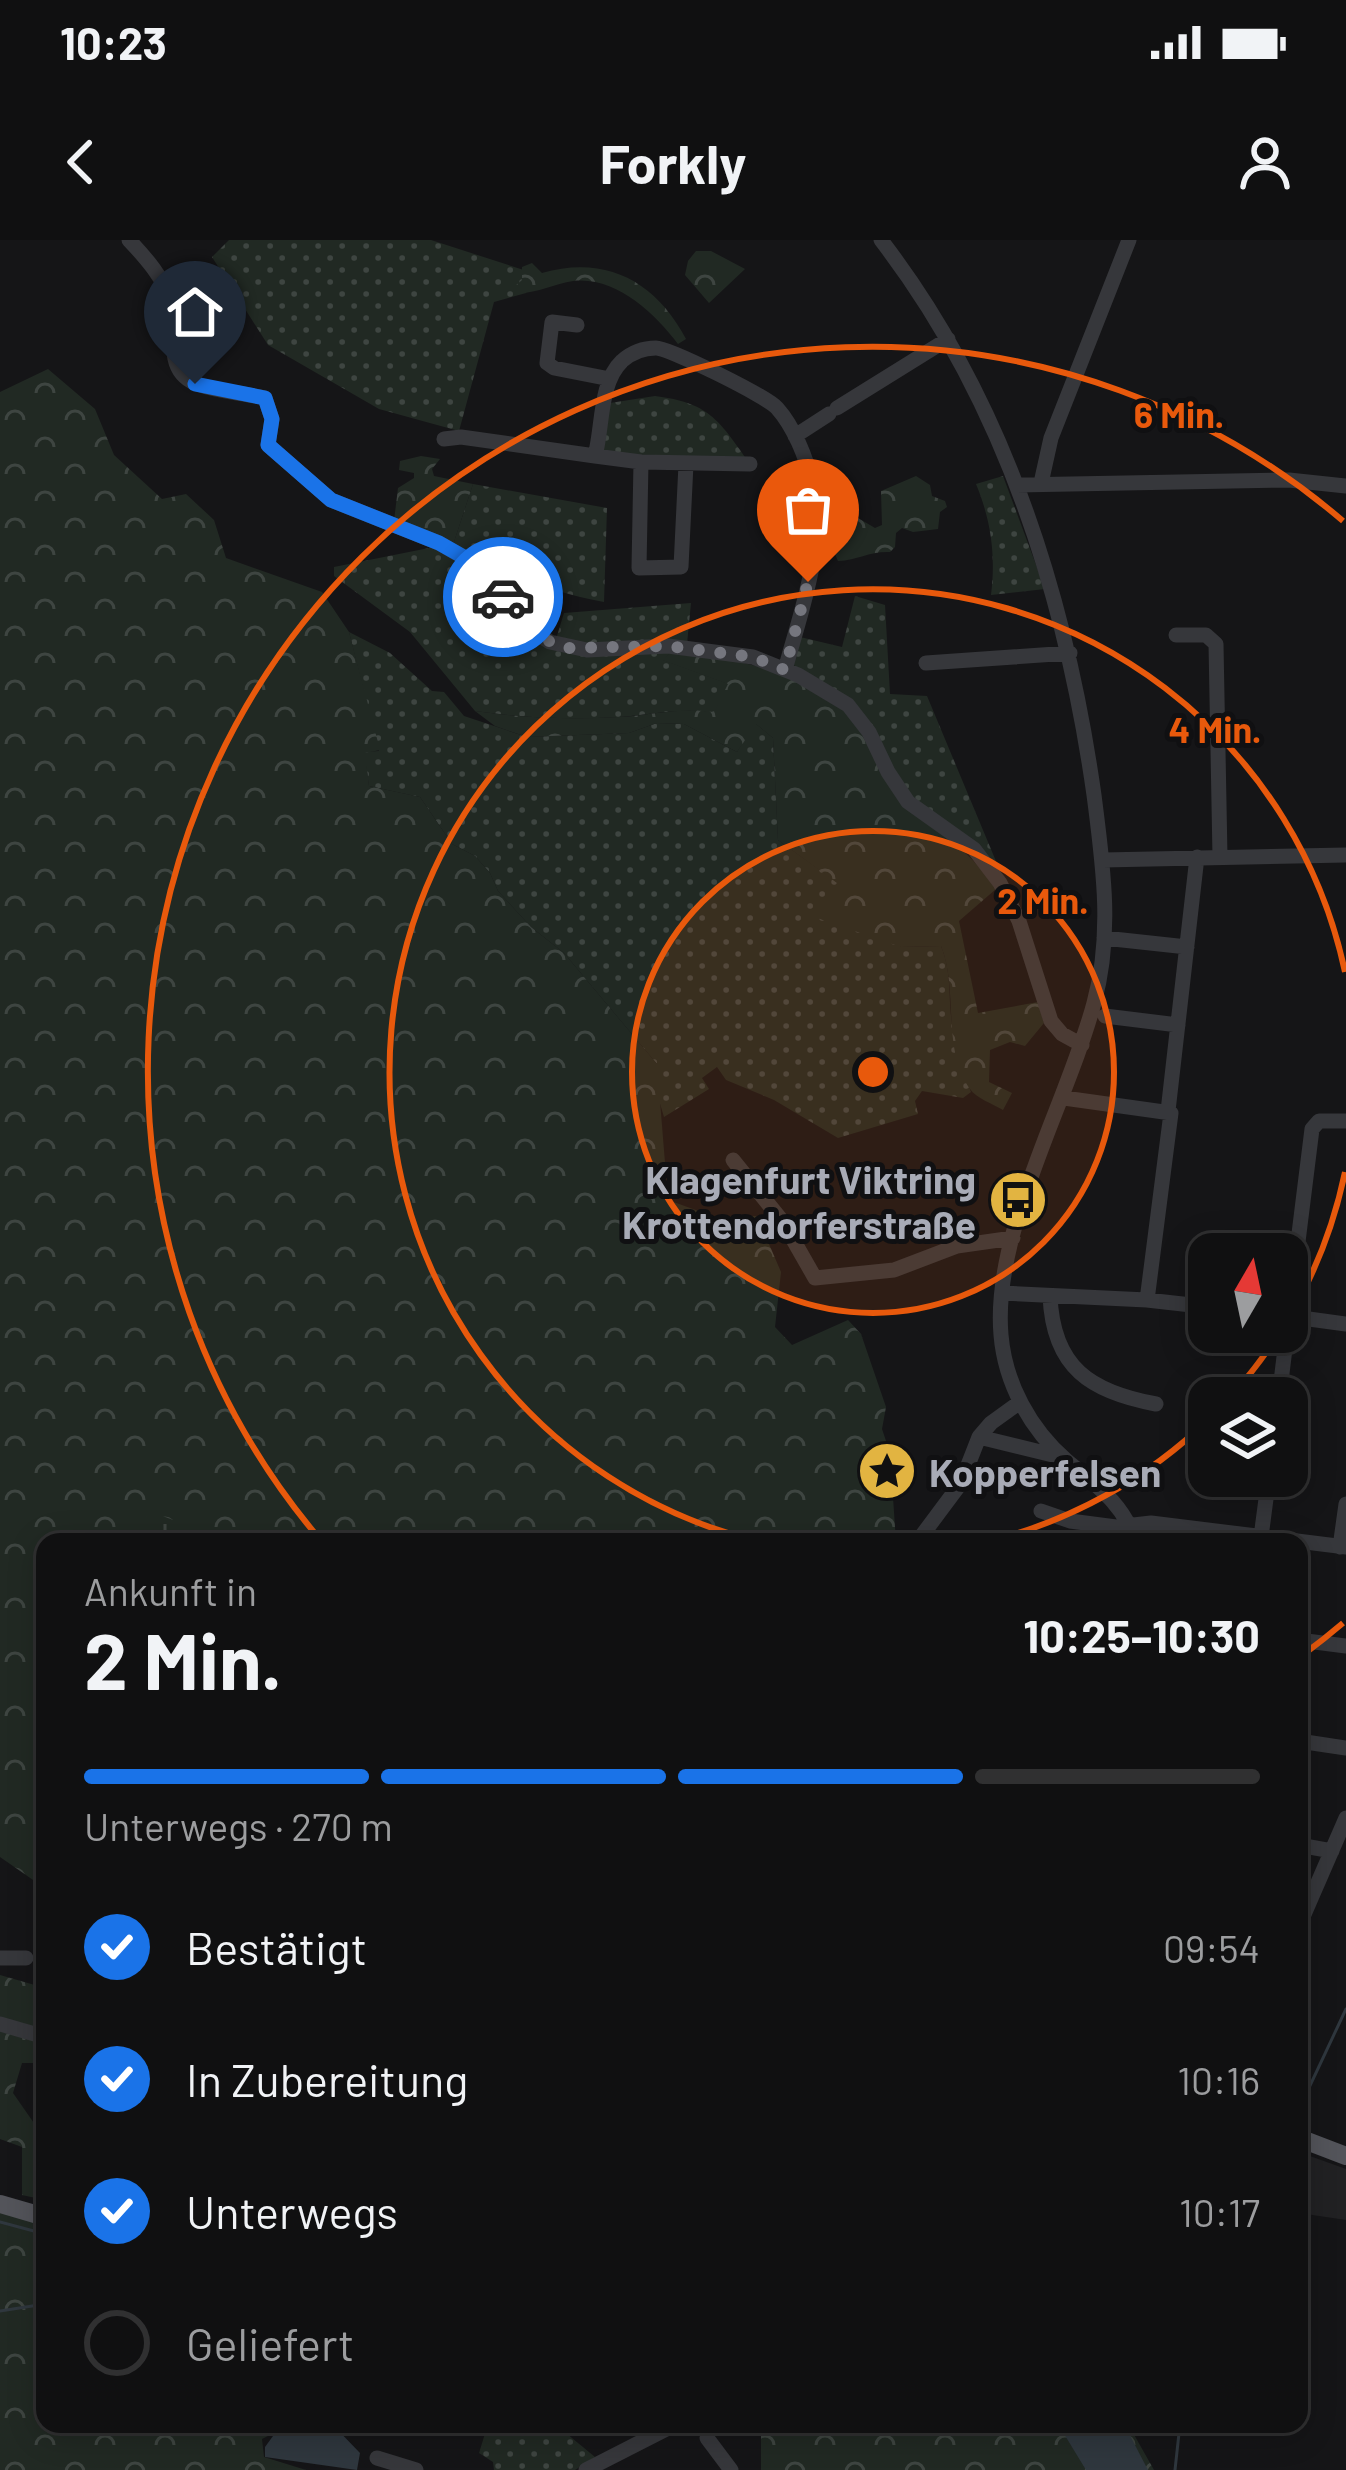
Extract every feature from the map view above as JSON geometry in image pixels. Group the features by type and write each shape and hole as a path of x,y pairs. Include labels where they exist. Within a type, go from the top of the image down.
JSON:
{"main road":[{"path":"1308,2142 1346,2156"},
{"path":"0,2204 36,2214"}],"street":[{"path":"129,240 167,292 179,370 195,384 265,398 272,419 268,445 322,495 469,560 530,629 550,642 586,650 668,646 732,653 785,670 848,705 869,732 908,802 985,861 1018,921 1051,1022 1082,1045"},
{"path":"881,240 948,339 1017,485 1070,653 1102,860 1105,938 1096,998 1082,1045 1013,1238 1002,1293 1003,1352 1020,1402 1064,1458 1107,1492 1132,1533"},
{"path":"1041,483 1051,438 1129,240"},
{"path":"577,326 552,322 548,363 610,379"},
{"path":"795,436 948,339"},
{"path":"595,456 610,379 632,354 648,348 669,350 706,372 763,394 785,418 812,482 817,526 785,670"},
{"path":"445,439 461,437 641,462 750,464"},
{"path":"641,462 638,568 681,567 686,464"},
{"path":"1017,485 1289,480 1346,486"},
{"path":"1176,635 1206,635 1216,644 1220,857"},
{"path":"926,663 1070,653"},
{"path":"1102,860 1346,856"},
{"path":"1168,1112 1198,857"},
{"path":"1105,938 1187,947"},
{"path":"1105,1016 1178,1025"},
{"path":"1064,1098 1172,1116 1147,1300"},
{"path":"1299,1233 1312,1129 1324,1120 1346,1121"},
{"path":"733,1160 776,1211 814,1278 894,1270 957,1246 1013,1238"},
{"path":"1002,1293 1188,1305"},
{"path":"1051,1296 1056,1332 1069,1361 1089,1382 1116,1397 1156,1404"},
{"path":"1308,1324 1346,1324"},
{"path":"924,1533 961,1483 979,1437 1020,1402"},
{"path":"979,1437 1064,1458"},
{"path":"1262,1533 1266,1497"},
{"path":"1308,1543 1343,1547 1346,1504"},
{"path":"1041,1511 1128,1533"},
{"path":"1135,1533 1150,1523 1229,1533"},
{"path":"1308,1641 1346,1646"},
{"path":"1308,1742 1346,1748"},
{"path":"1308,1906 1346,1818"},
{"path":"1308,1847 1332,1851"},
{"path":"0,1958 26,1958"},
{"path":"0,2024 36,2035"},
{"path":"586,2470 657,2433"},
{"path":"704,2433 725,2463"},
{"path":"377,2458 416,2470"}],"shaded area":[{"path":"1308,2155 1346,2169 1346,2220 1308,2214"},
{"path":"341,2433 360,2453 357,2470 265,2457 273,2436"},
{"path":"1063,2433 1129,2433 1148,2470 1086,2470"}],"green space":[{"path":"229,240 431,240 533,273 526,293 494,302 459,431 379,409 268,345 212,257"},
{"path":"696,251 711,251 745,269 709,303 685,275"},
{"path":"532,263 542,273 587,268 626,278 659,302 686,339 678,344 645,309 604,284 573,281 516,293 522,267"},
{"path":"48,369 95,409 114,455 162,499 186,494 214,520 226,558 322,592 349,632 380,750 365,753 369,786 420,797 452,844 475,856 498,891 531,927 564,953 657,1064 668,1200 715,1217 757,1216 781,1272 775,1327 792,1345 848,1320 861,1334 886,1407 882,1429 890,1453 895,1533 36,1533 36,1882 0,1857 0,392"},
{"path":"655,396 688,403 710,415 748,461 605,454 610,403"},
{"path":"421,456 440,459 432,469 434,476 473,484 453,545 394,521 398,488 414,478 414,473 399,470 400,461"},
{"path":"916,476 930,485 932,496 945,501 938,529 913,532 902,528 890,552 838,561 835,554 845,543 842,530 858,518 875,528 882,525 881,491"},
{"path":"1003,476 1045,589 991,595 991,538 976,484"},
{"path":"473,484 607,508 604,602 526,580 453,545"},
{"path":"434,547 458,560 538,643 671,652 663,660 729,684 714,713 565,718 475,711 410,632 334,576 334,567"},
{"path":"855,596 885,605 890,694 927,696 1008,890 905,791 796,670 793,662 800,637 842,647"},
{"path":"691,603 687,644 578,645 556,639 564,613"},
{"path":"349,632 390,653 432,691 444,692 464,716 527,737 629,733 657,723 684,724 737,752 755,723 773,738 778,840 838,883 901,947 941,946 954,1033 971,1092 963,1098 922,1091 915,1101 918,1114 838,1138 774,1100 726,1080 717,1067 702,1078 709,1089 664,1117 656,1090 657,1064 564,953 531,927 498,891 475,856 452,844 420,797 369,786 364,752 379,751"},
{"path":"671,652 749,664 823,694 861,730 892,786 973,860 996,889 959,921 978,1013 1038,1002 1044,1023 1025,1046 1010,1042 990,1050 989,1082 1012,1093 1003,1110 973,1092 961,1073 941,946 901,947 817,918 837,883 778,840 773,738 756,724 737,752 684,724 657,723 629,733 527,737 495,726 475,711 565,718 714,712 728,684 662,660"},
{"path":"157,1514 204,1533 135,1533 136,1520"},
{"path":"0,1975 36,1985 36,2063 22,2063 13,2093 36,2126 36,2198 22,2195 22,2147 0,2139"},
{"path":"0,2212 36,2221 36,2433 274,2433 262,2439 264,2457 306,2470 0,2470"},
{"path":"485,2433 566,2433 595,2457 575,2470 494,2470 493,2462 479,2453"},
{"path":"761,2433 1133,2433 1154,2470 761,2470"}],"waterway":[{"path":"1308,2090 1346,2009"},
{"path":"0,2222 36,2232"},
{"path":"0,2311 36,2305"},
{"path":"1175,2470 1179,2433"}],"way so far":[{"path":"503,597 540,638 569,648 668,646 753,657 785,670 808,582"}],"place":[{"name":"Klagenfurt Viktring Krottendorferstraße","path":"1018,1200"},
{"name":"Kopperfelsen","path":"887,1471"}],"route":[{"path":"195,384 265,398 272,419 268,445 322,495 439,543 469,560 503,597"}]}
